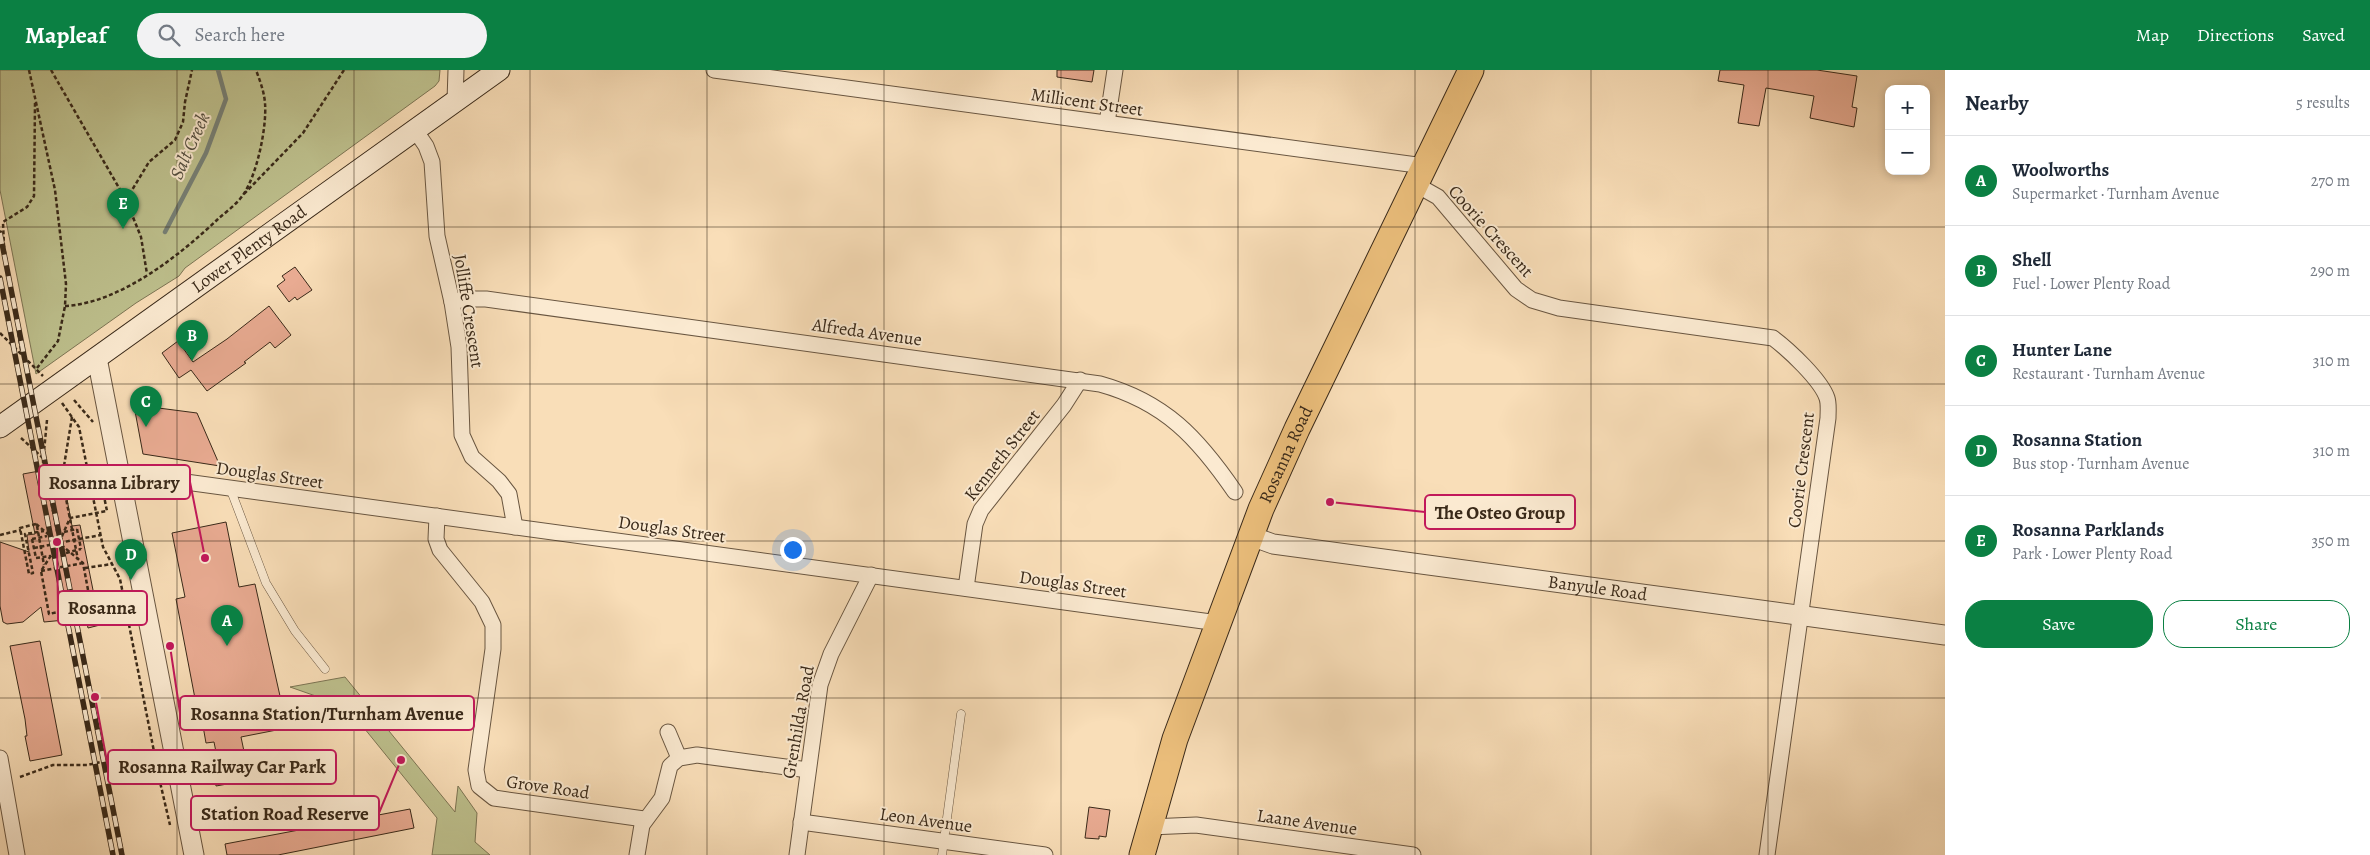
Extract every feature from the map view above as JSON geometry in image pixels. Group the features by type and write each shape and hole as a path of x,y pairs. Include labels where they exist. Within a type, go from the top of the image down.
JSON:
{"highway":[{"name":"Rosanna Road","path":"1142,855 1175,740 1251,536 1293,437 1471,70"}],"main road":[{"name":"Lower Plenty Road","path":"2,423 98,358 455,101 489,73"}],"street":[{"path":"455,101 456,70"},
{"name":"Millicent Street","path":"714,70 1107,123 1420,175"},
{"path":"1107,123 1115,70"},
{"name":"Jolliffe Crescent","path":"415,130 426,146 432,162 437,236 452,302 461,369 462,435 472,457 502,487 511,499 507,525"},
{"name":"Coorie Crescent","path":"1420,175 1516,289 1532,300 1559,308 1773,338 1819,384 1827,398 1829,409 1767,855"},
{"name":"Alfreda Avenue","path":"452,302 465,299 486,299 1080,380 1117,388 1150,403 1182,427 1207,453 1235,492"},
{"path":"98,358 194,855"},
{"name":"Kenneth Street","path":"966,588 975,524 981,510 1064,406 1080,380"},
{"name":"Douglas Street","path":"120,473 1218,623"},
{"name":"Grove Road","path":"443,517 447,558 482,602 493,625 493,649 476,770 480,786 494,798 644,819"},
{"name":"Banyule Road","path":"1251,536 1273,544 1945,635"},
{"name":"Grenhilda Road","path":"796,855 823,674 831,654 871,575"},
{"path":"668,732 679,758"},
{"path":"637,855 644,819 662,798 667,771 679,758 697,755 808,770"},
{"path":"0,758 5,810 17,855"},
{"name":"Laane Avenue","path":"1152,818 1196,826 1413,855"},
{"name":"Leon Avenue","path":"801,822 943,848 1045,855"}],"lane":[{"path":"230,488 266,583 295,631 325,669"},
{"path":"943,848 961,714"}],"path":[{"path":"29,70 58,208 66,284 65,306 58,341 37,368"},
{"path":"50,70 126,200 141,237 147,274"},
{"path":"126,200 149,162 175,140 184,122 185,102 192,70"},
{"path":"243,195 253,172 265,117 264,95 256,70"},
{"path":"65,306 97,301 147,274 197,238 243,195 303,134 344,70"},
{"path":"21,352 4,246 3,222 27,207 34,196 35,101"},
{"path":"0,333 37,368 79,427 106,554 120,579 153,751 172,831"},
{"path":"74,400 94,423"},
{"path":"72,417 62,478 78,560"},
{"path":"47,420 48,426 43,458 123,855"},
{"path":"22,438 43,458"},
{"path":"70,518 107,511 100,476 100,461"},
{"path":"62,611 49,614 41,571 59,543 70,518"},
{"path":"36,524 44,565"},
{"path":"0,535 36,524"},
{"path":"36,524 83,563 91,606 78,609"},
{"path":"20,530 29,574 33,573 25,534 44,531"},
{"path":"62,532 77,530 79,539 81,550 66,552"},
{"path":"34,548 101,535"},
{"path":"32,539 47,536"},
{"path":"32,539 36,558"},
{"path":"32,539 36,558"},
{"path":"36,558 51,556"},
{"path":"41,571 83,563"},
{"path":"85,568 112,564"},
{"path":"20,777 53,765 75,766 153,751"}],"green space":[{"path":"0,70 440,70 439,81 435,86 185,268 179,276 136,303 36,374 0,190"},
{"path":"345,677 455,812 458,786 477,813 475,842 490,855 432,855 437,818 347,707 290,687"}],"building":[{"path":"1057,70 1094,70 1092,82 1057,77"},
{"path":"1720,70 1817,70 1857,76 1852,107 1857,108 1854,127 1810,118 1814,96 1766,88 1759,126 1738,123 1744,85 1718,81"},
{"path":"295,267 312,290 297,300 295,297 289,302 277,286 285,280 282,276"},
{"path":"269,306 291,335 275,348 270,342 244,362 246,363 207,391 191,370 179,378 162,353 178,341 193,362 227,339"},
{"path":"143,406 197,413 220,466 143,454 135,411 144,410"},
{"path":"61,467 72,526 80,525 100,625 88,628 86,618 44,622 41,607 23,622 7,624 3,622 0,606 0,542 29,552 27,535 35,534 23,474"},
{"path":"226,522 239,587 255,584 282,705 292,703 297,726 241,737 250,780 216,786 214,773 220,772 214,742 206,743 200,709 197,709 176,599 185,597 172,533"},
{"path":"40,641 62,755 30,761 25,736 27,736 25,719 10,646"},
{"path":"1089,807 1110,810 1106,837 1099,836 1099,839 1085,838"},
{"path":"410,809 414,828 278,855 227,855 225,844"}],"waterway":[{"name":"Salt Creek","path":"165,232 206,153 226,99 218,70"}],"railway":[{"path":"0,233 122,855"},
{"path":"0,278 113,855"}],"place":[{"name":"Rosanna Parklands","path":"123,229"},
{"name":"Shell","path":"192,361"},
{"name":"Hunter Lane","path":"146,427"},
{"name":"The Osteo Group","path":"1330,502"},
{"name":"Rosanna","path":"57,542"},
{"name":"Rosanna Library","path":"205,558"},
{"name":"Rosanna Station","path":"131,580"},
{"name":"Rosanna Station/Turnham Avenue","path":"170,646"},
{"name":"Woolworths","path":"227,646"},
{"name":"Rosanna Railway Car Park","path":"95,697"},
{"name":"Station Road Reserve","path":"401,760"}]}
